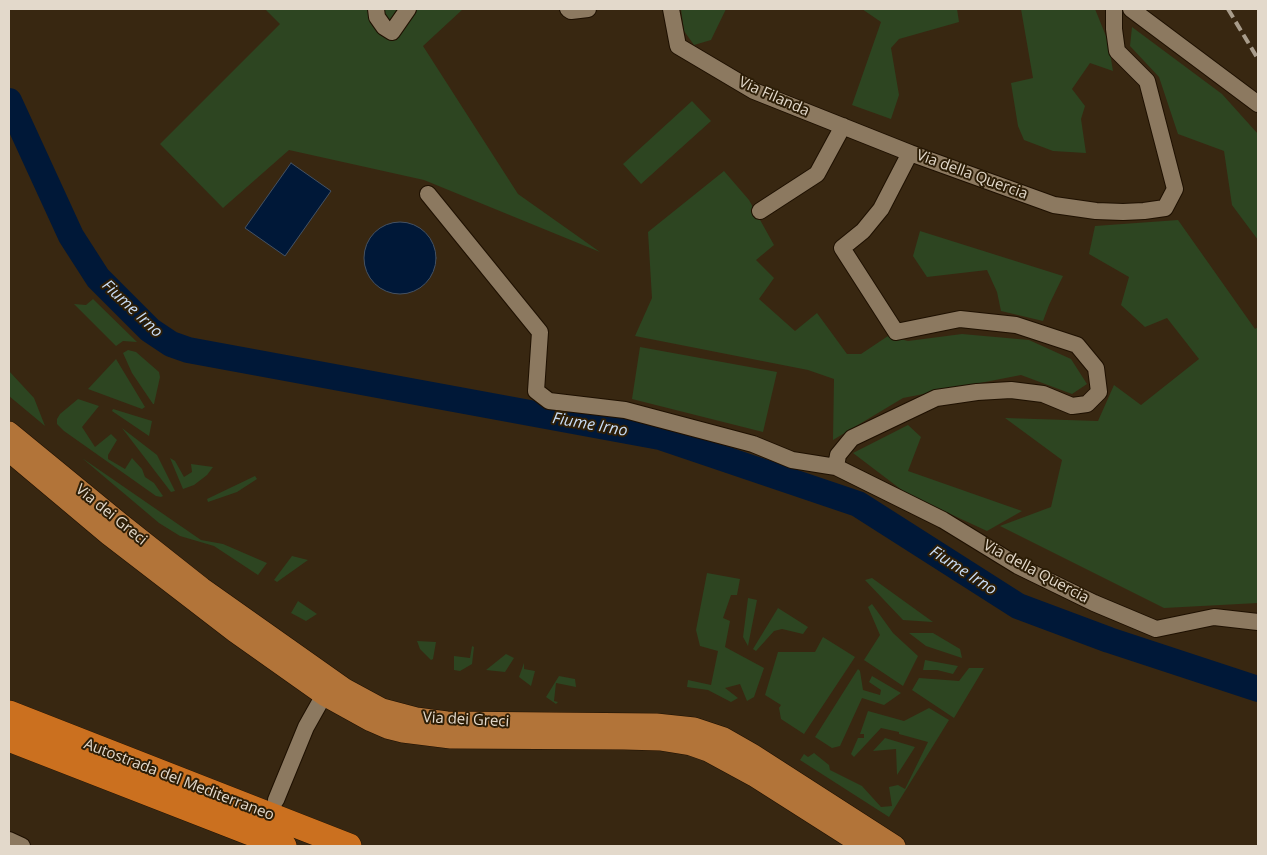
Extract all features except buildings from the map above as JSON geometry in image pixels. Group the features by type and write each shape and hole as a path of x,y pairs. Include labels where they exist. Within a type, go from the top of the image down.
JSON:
{"highway":[{"name":"Autostrada del Mediterraneo","path":"9,713 349,846"},
{"name":"Autostrada del Mediterraneo","path":"9,738 284,846"}],"main road":[{"name":"Via dei Greci","path":"9,432 202,588 345,688 382,709 416,718 447,722 656,724 700,730 724,738 752,754 895,846"},
{"name":"Via dei Greci","path":"9,451 110,535 193,600 324,695 351,711 387,728 421,735 451,738 651,740 691,745 708,750 754,776 864,846"}],"street":[{"path":"376,9 377,18 384,27 392,32 408,9"},
{"path":"568,9 571,11 588,9"},
{"name":"Via Filanda","path":"671,9 678,46 754,91 910,153"},
{"name":"Via della Quercia","path":"1114,9 1114,29 1118,51 1147,81 1175,189 1165,208 1144,212 1123,212 1096,211 1054,205 910,153 881,210 863,231 842,248 896,332 960,320 1016,324 1077,345 1096,368 1099,392 1087,404 1072,406 1043,394 1012,390 977,392 936,398 852,438 838,455 836,467 943,520 1018,566 1094,603 1156,629 1214,617 1258,622"},
{"path":"1131,9 1258,104"},
{"path":"760,211 817,174 843,126"},
{"path":"428,194 540,332 536,391 549,401 625,410 753,444 792,460 836,467"},
{"path":"276,800 306,727 324,695"},
{"path":"9,840 22,846"}],"green space":[{"path":"265,9 463,9 423,46 518,194 600,252 424,180 289,150 223,208 160,144 280,24"},
{"path":"681,9 726,9 711,40 694,45 684,31"},
{"path":"862,9 957,9 959,22 899,39 891,48 899,95 891,119 852,105 881,22"},
{"path":"1021,9 1095,9 1108,41 1113,71 1090,63 1072,89 1085,106 1081,119 1086,153 1053,151 1024,140 1018,126 1011,83 1033,78"},
{"path":"1132,27 1222,94 1258,134 1258,240 1232,205 1224,151 1178,134 1159,77 1130,46"},
{"path":"692,101 711,121 641,184 623,164"},
{"path":"724,171 749,200 774,245 756,260 774,278 759,299 795,331 817,313 847,354 861,354 888,336 908,341 962,334 1029,340 1071,359 1087,384 1072,394 1021,375 903,398 833,440 834,379 808,370 635,336 652,298 648,232"},
{"path":"1178,220 1255,329 1258,327 1258,603 1164,608 1000,526 1051,507 1062,460 1005,418 1098,421 1114,385 1141,405 1199,359 1167,318 1145,327 1121,305 1129,277 1089,254 1095,226"},
{"path":"920,231 1063,276 1043,321 1001,311 997,292 987,270 927,277 913,256"},
{"path":"93,299 137,342 123,341 116,346 74,304 86,305"},
{"path":"640,347 777,372 763,432 632,399"},
{"path":"128,350 136,352 159,372 160,377 154,404 132,373 123,353"},
{"path":"116,359 145,407 142,409 88,389"},
{"path":"9,371 34,398 45,426 9,396"},
{"path":"78,399 99,406 82,427 95,447 111,434 117,440 108,455 108,459 125,469 132,458 142,469 145,477 154,483 163,496 156,496 64,431 57,424 60,414"},
{"path":"113,409 152,421 149,436 112,411"},
{"path":"908,425 921,437 908,471 1022,511 987,531 907,494 853,453"},
{"path":"122,428 157,455 175,491 171,492"},
{"path":"82,458 201,540 223,544 267,563 258,575 214,546 180,536 159,523"},
{"path":"170,458 175,461 184,477 192,472 191,464 213,467 207,475 194,485 183,489"},
{"path":"255,476 257,479 237,492 208,502 207,499"},
{"path":"292,556 308,560 277,582 274,580"},
{"path":"707,573 740,579 737,595 731,595 723,618 730,621 725,647 764,668 754,697 747,701 740,684 725,688 738,698 731,702 708,690 687,687 688,680 711,685 718,651 700,646 696,630"},
{"path":"872,578 933,622 903,620 865,580"},
{"path":"748,598 757,600 748,646 743,637"},
{"path":"298,601 317,614 306,621 291,613"},
{"path":"872,604 893,633 918,656 903,686 864,660 880,635 868,607"},
{"path":"778,608 808,627 803,634 782,629 774,631 756,651 753,649"},
{"path":"909,633 933,633 960,649 962,658 926,646"},
{"path":"823,637 855,657 804,734 781,719 779,708 781,705 765,695 778,652 815,652"},
{"path":"417,641 436,642 433,659 431,660 420,649"},
{"path":"472,646 474,647 472,664 460,671 454,670 454,656 470,658"},
{"path":"506,654 514,658 505,672 486,670"},
{"path":"925,660 958,666 953,674 937,670 923,670"},
{"path":"524,663 524,669 535,671 531,686 519,677"},
{"path":"969,668 984,668 954,718 912,690 919,678 959,681"},
{"path":"858,669 863,690 880,695 881,690 869,682 872,676 901,693 884,705 862,698 840,746 832,748 815,737"},
{"path":"559,676 575,679 576,687 556,683 554,701 558,702 556,704 546,697"},
{"path":"929,708 949,720 889,817 800,760 804,754 808,757 814,753 829,765 830,770 862,786 881,807 892,806 889,787 898,785 905,789 928,742 881,728 854,757 851,754 858,738 864,738 864,734 860,734 868,711 904,721"},
{"path":"885,738 915,747 897,775 896,749 873,751"}],"water":[{"path":"291,163 331,191 285,256 245,228"},
{"path":"400,222 414,225 426,232 433,244 436,258 433,272 426,284 414,291 400,294 386,291 374,284 367,272 364,258 367,244 374,232 386,225"}],"waterway":[{"name":"Fiume Irno","path":"9,101 71,236 98,278 150,330 171,344 188,350 660,437 858,504 1018,606 1109,640 1258,689"}],"railway":[{"path":"1228,9 1258,59"}]}
